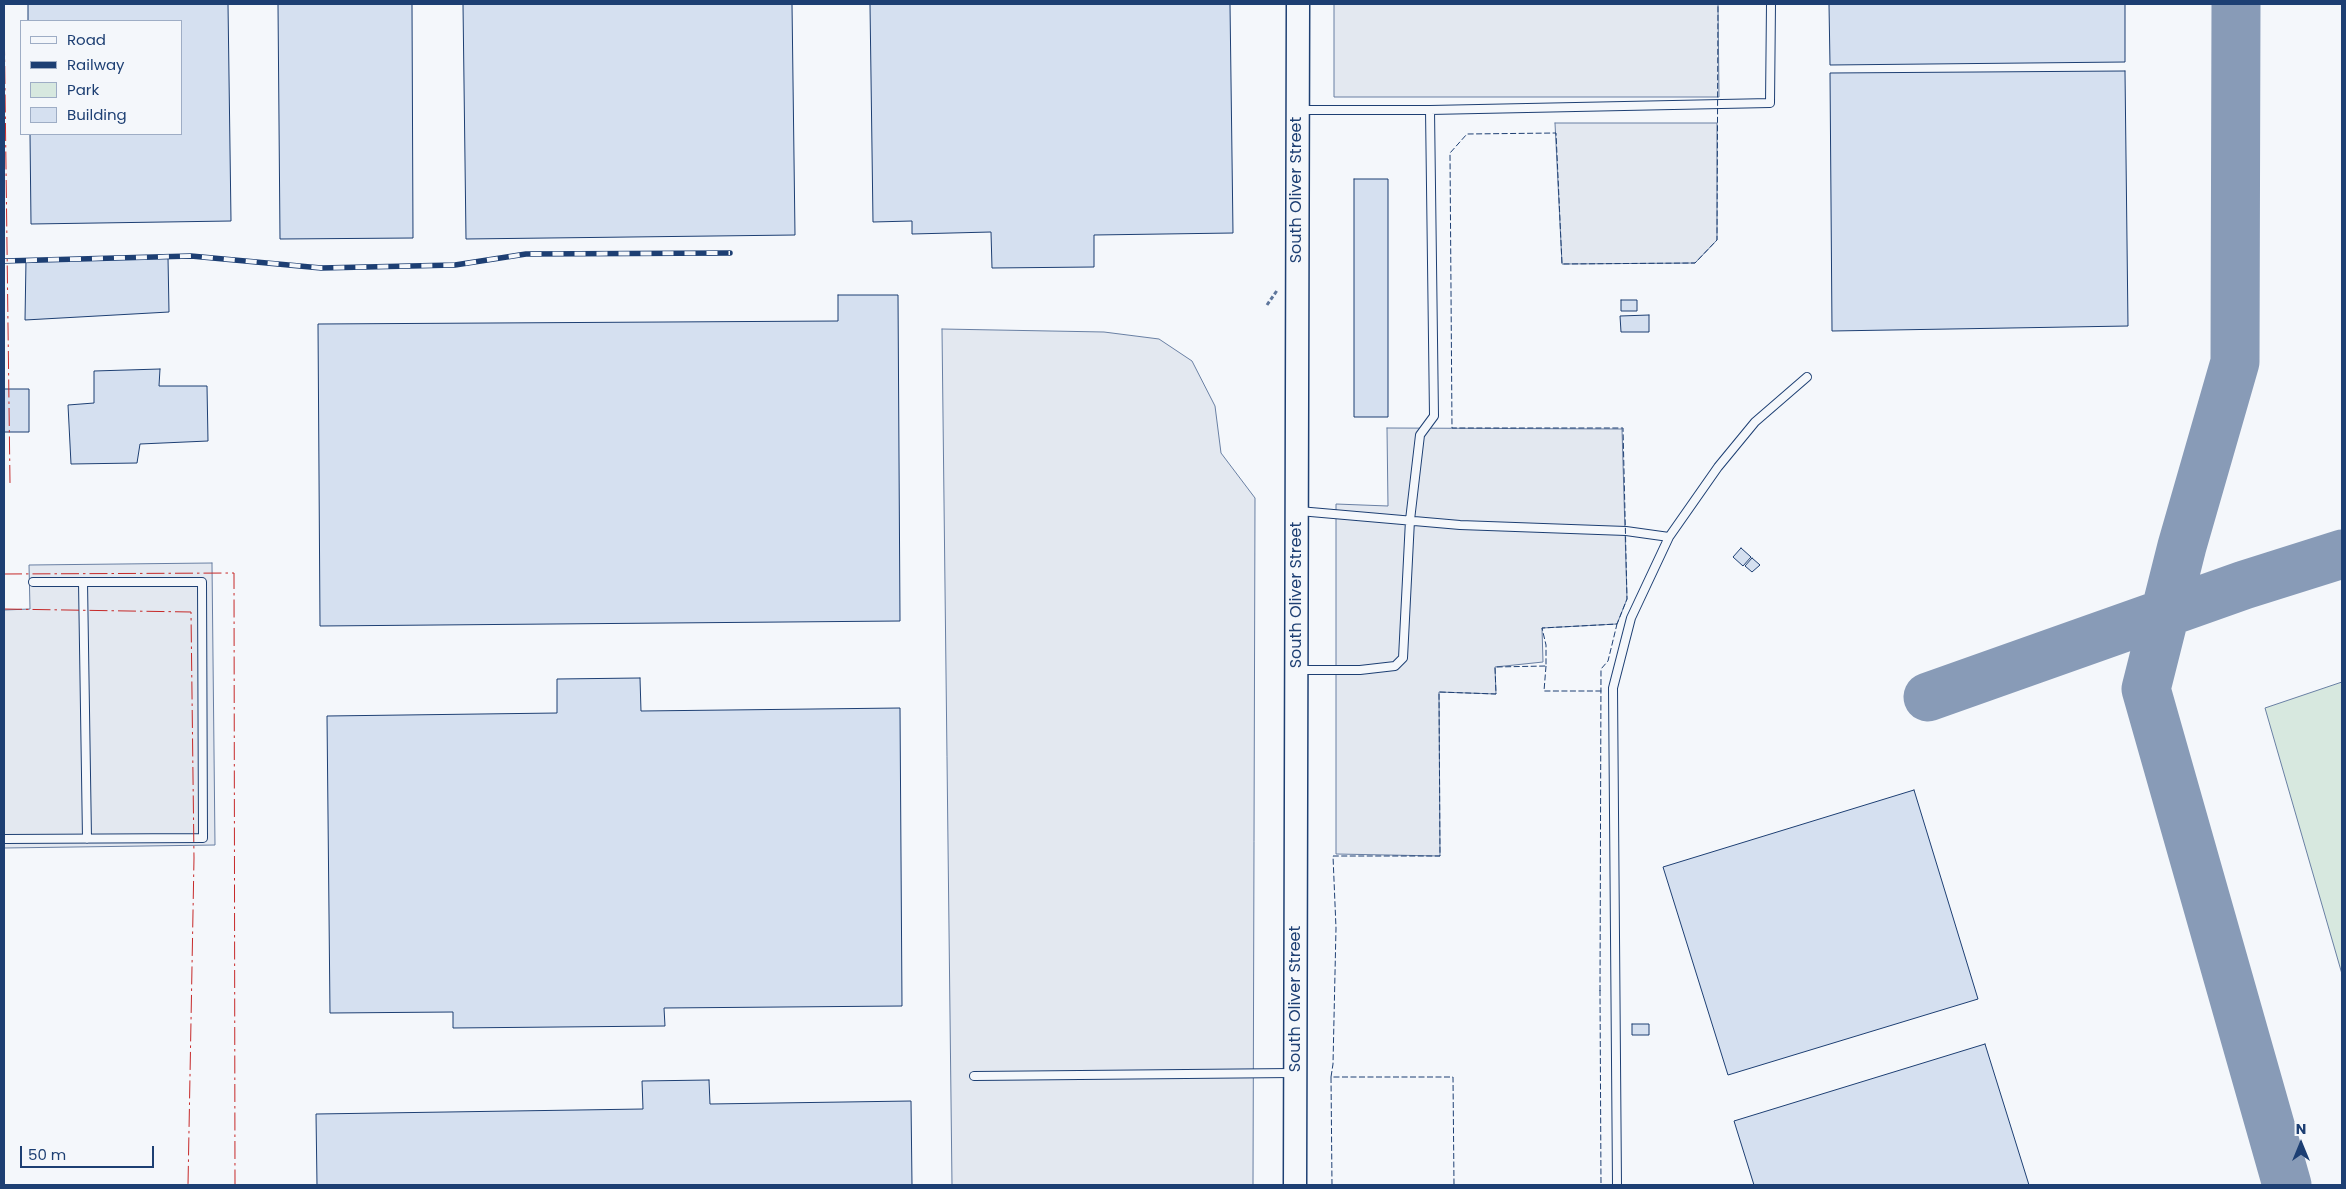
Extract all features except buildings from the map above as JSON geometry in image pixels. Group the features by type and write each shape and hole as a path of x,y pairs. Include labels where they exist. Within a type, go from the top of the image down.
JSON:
{"main road":[{"name":"South Oliver Street","path":"1295,1185 1298,4"}],"lane":[{"path":"1298,110 1430,110 1770,103 1772,4"},
{"path":"1296,670 1360,670 1395,666 1403,658 1410,520 1420,435 1434,416 1430,110"},
{"path":"1617,1185 1613,688 1631,618 1669,538 1718,466 1755,422 1807,378"},
{"path":"1297,511 1460,525 1626,531 1669,538"},
{"path":"4,839 202,838 202,582 33,582"},
{"path":"83,582 87,839"},
{"path":"974,1076 1296,1073"}],"green space":[{"path":"2342,682 2342,974 2265,708"}],"shaded area":[{"path":"1334,4 1718,4 1719,97 1334,97"},
{"path":"1555,123 1717,123 1717,240 1695,263 1562,264"},
{"path":"942,329 1104,332 1159,339 1192,361 1215,406 1221,453 1255,498 1253,1185 952,1185"},
{"path":"1387,428 1622,429 1627,599 1617,624 1542,628 1543,662 1495,667 1496,694 1439,692 1440,856 1336,854 1336,504 1388,506"},
{"path":"212,563 215,845 4,848 4,610 30,609 29,565"}],"taxiway":[{"path":"2236,4 2235,362 2182,546 2146,689 2287,1185"},
{"path":"1928,697 2244,585 2342,554"}],"railway":[{"path":"4,261 191,256 321,268 455,265 526,254 730,253"}],"fence":[{"path":"1331,1077 1333,1064 1336,928 1333,856 1440,856 1439,692 1496,694 1495,667 1546,666 1546,645 1542,628 1617,624 1627,599 1623,428 1452,428 1450,153 1467,134 1556,133 1562,264 1695,263 1717,240 1718,4"},
{"path":"1600,991 1601,669 1608,661 1617,624"},
{"path":"1546,666 1544,691 1602,691"},
{"path":"1600,990 1601,1185"},
{"path":"1332,1185 1331,1077 1453,1077 1454,1185"}],"power":[{"path":"4,9 10,483"},
{"path":"4,574 234,573 235,1185"},
{"path":"4,609 191,612 194,858 188,1185"}]}
